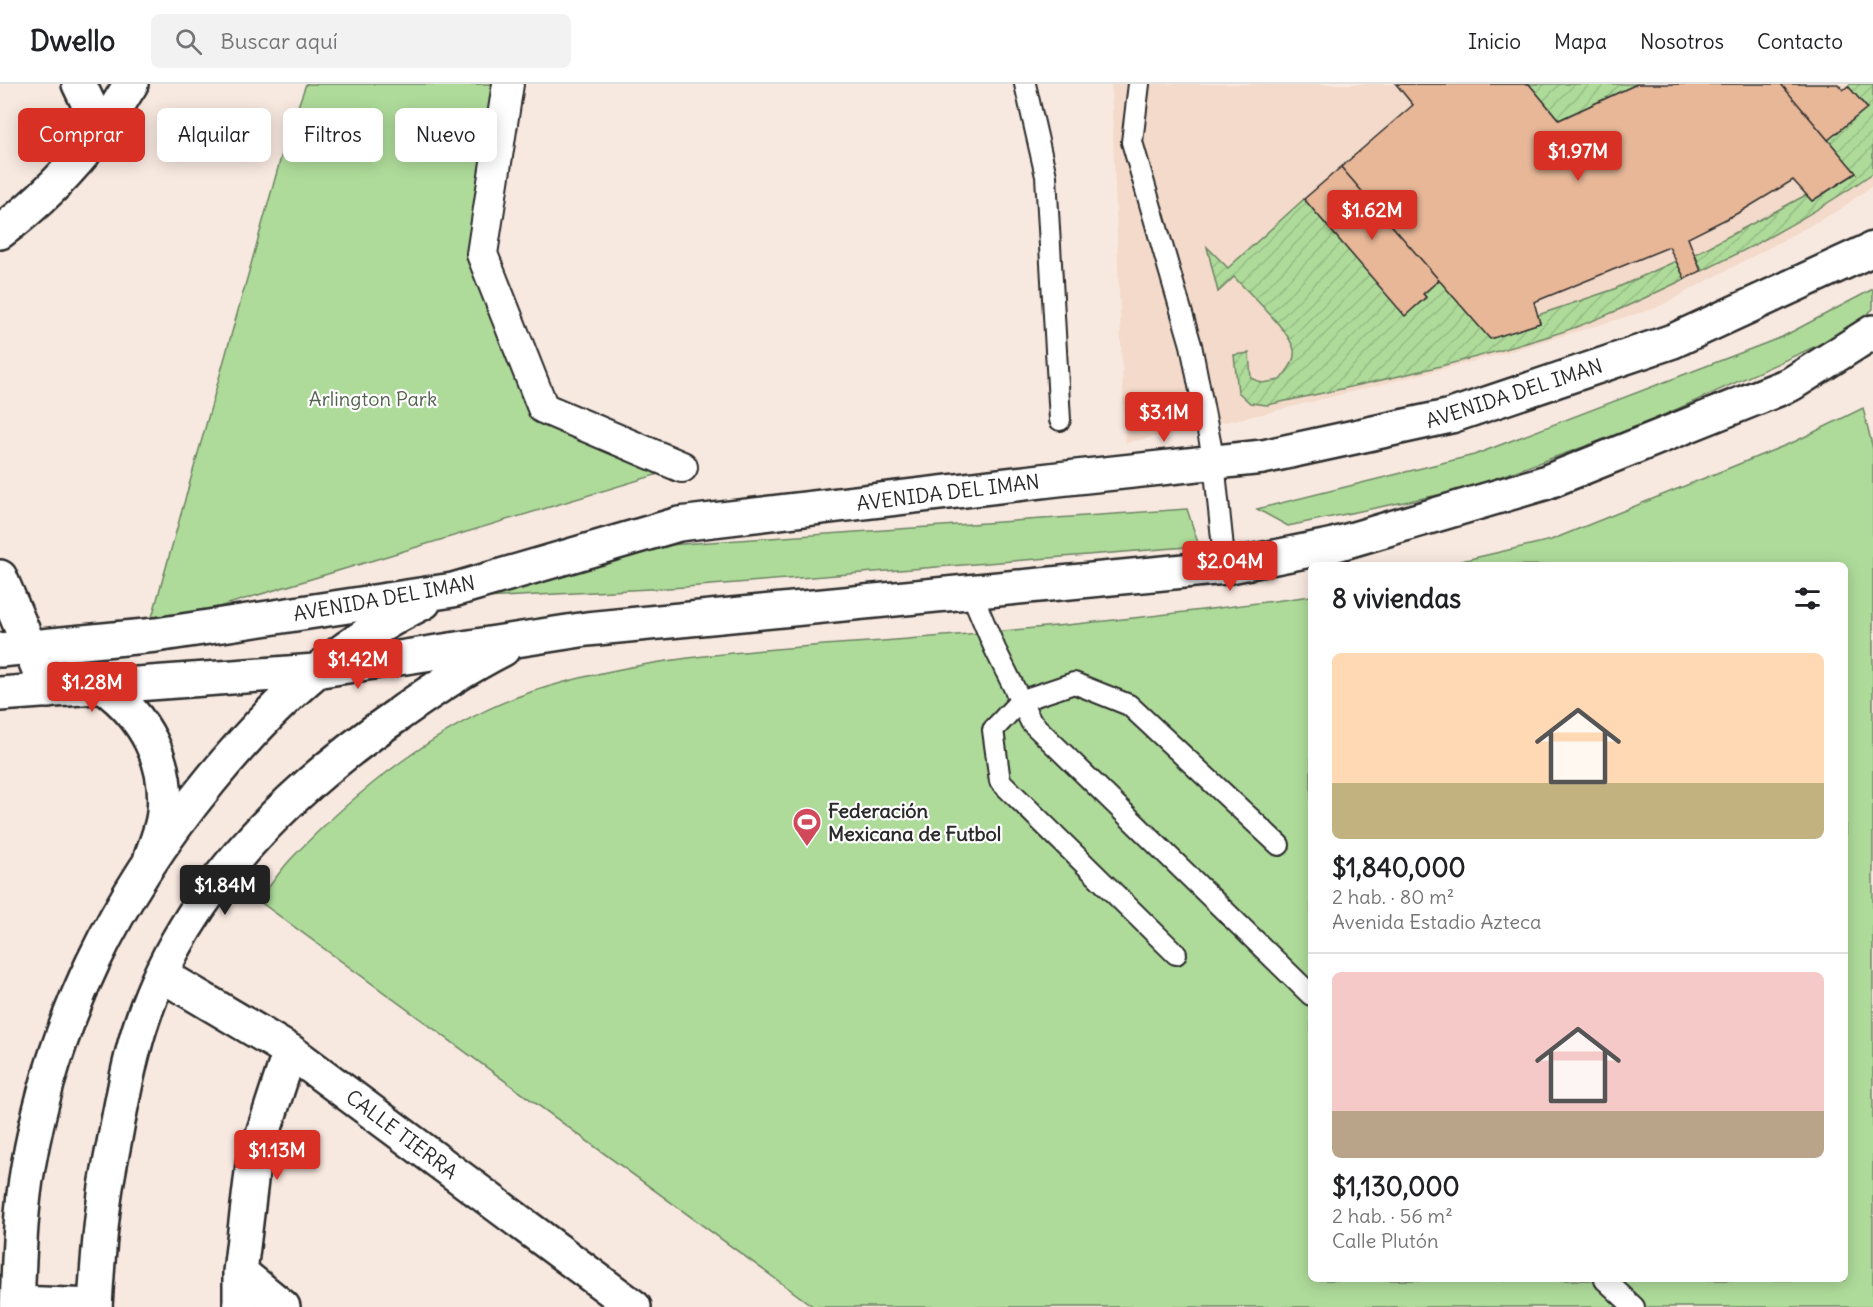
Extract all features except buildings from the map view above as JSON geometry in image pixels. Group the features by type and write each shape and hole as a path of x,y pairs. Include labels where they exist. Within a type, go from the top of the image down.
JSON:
{"main road":[{"path":"79,84 90,108"},
{"path":"115,108 131,84"},
{"path":"0,232 63,175 74,162"},
{"name":"AVENIDA DEL IMAN","path":"15,649 156,635 453,590 679,524 1263,457 1451,416 1673,341 1873,249"},
{"path":"0,694 315,671 528,636 693,617 1224,567 1330,546 1544,483 1791,384 1873,332"},
{"path":"0,577 15,649 48,691"},
{"path":"453,590 386,622 315,671 283,699 238,747 174,825 151,858 100,944 69,1015 54,1059 27,1167 17,1305 95,1306 105,1194 123,1093 142,1021 162,975 192,918 224,874 270,821 323,771 460,672 528,636"},
{"path":"104,687 130,708 144,727 161,768 165,792 164,814 151,858"},
{"name":"CALLE TIERRA","path":"162,975 290,1051 634,1307"},
{"path":"240,1307 240,1272 253,1164 290,1051"},
{"path":"240,1272 283,1307"}],"street":[{"path":"508,84 482,254 543,408 682,468"}],"lane":[{"path":"1025,84 1046,176 1060,420"},
{"path":"1139,84 1132,142 1191,345 1214,462 1224,567"},
{"path":"971,592 1031,722 1308,991"},
{"path":"1176,954 1000,781 993,730 1020,701 1074,683 1129,705 1279,845"},
{"path":"1607,1282 1634,1307"}],"shaded area":[{"path":"1111,84 1873,84 1873,185 1841,209 1656,308 1487,358 1267,413 1125,443"}],"green space":[{"name":"Arlington Park","path":"306,84 508,84 497,156 497,108 395,108 395,162 496,162 482,254 543,408 682,467 149,628 283,150 283,162 383,162 383,108 297,108"},
{"path":"1529,84 1637,84 1559,120"},
{"path":"1850,84 1873,84 1873,173 1789,226 1702,271 1695,254 1806,195 1812,201 1856,173 1828,140 1867,108 1848,86"},
{"path":"1304,199 1405,315 1426,298 1423,294 1439,280 1490,339 1540,323 1538,315 1612,290 1676,261 1685,279 1582,325 1477,357 1267,405 1250,403 1238,392 1234,355 1249,353 1251,378 1262,383 1280,380 1292,363 1294,350 1277,323 1234,277 1218,292 1207,247 1228,268"},
{"path":"1873,289 1873,309 1847,332 1631,430 1462,490 1288,526 1257,509 1474,455 1782,337"},
{"name":"Federación Mexicana de Futbol","path":"1863,408 1873,449 1873,1307 814,1307 259,901 290,860 315,835 371,785 401,762 465,721 498,705 578,678 626,668 724,654 1067,625 1308,596 1308,1282 1848,1282 1848,562 1457,562 1551,540 1796,441"},
{"path":"1187,509 1199,546 686,587 484,598 668,545"}],"place":[{"name":"Federación Mexicana de Futbol","path":"807,848"}]}
